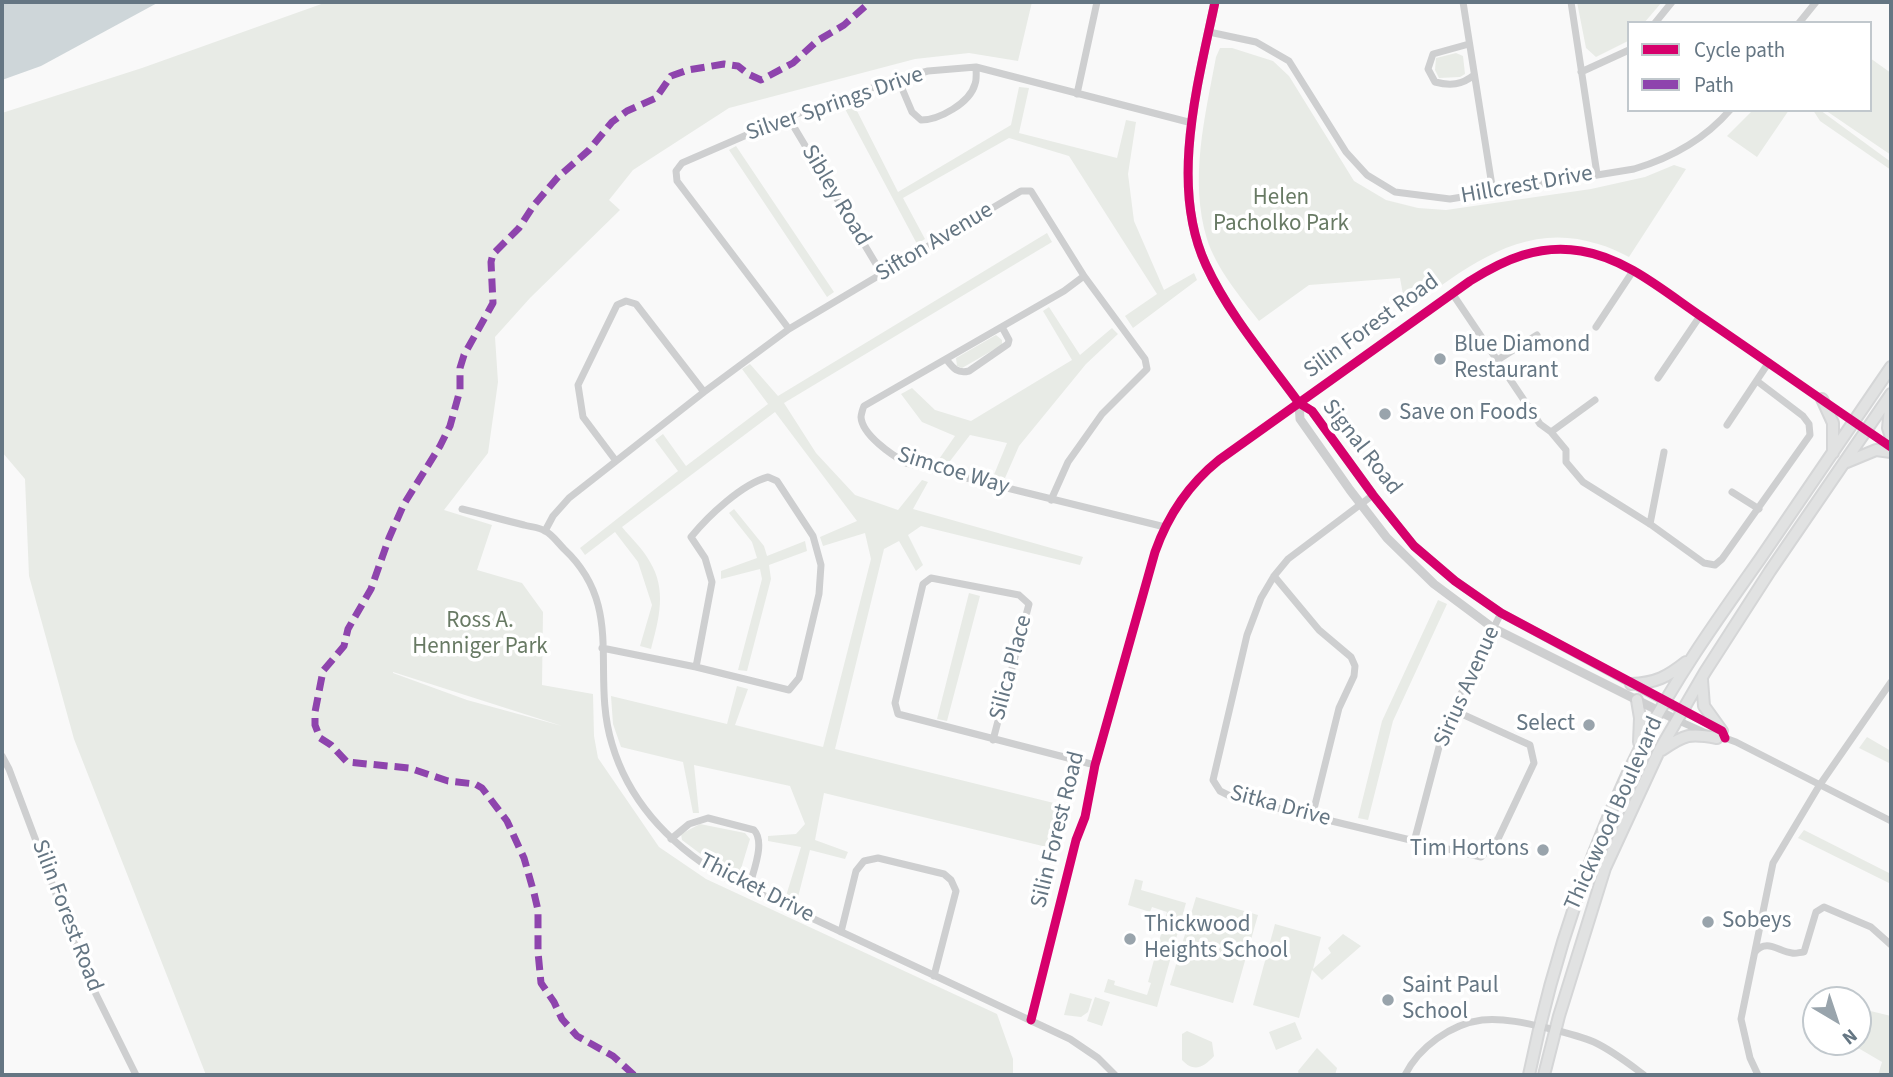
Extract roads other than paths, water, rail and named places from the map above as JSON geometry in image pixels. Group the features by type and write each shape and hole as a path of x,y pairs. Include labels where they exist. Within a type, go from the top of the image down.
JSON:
{"main road":[{"name":"Thickwood Boulevard","path":"1529,1075 1538,1026 1570,913 1637,756 1662,707 1891,367"},
{"path":"1891,397 1888,428 1891,437"},
{"name":"Thickwood Boulevard","path":"1544,1075 1605,868 1659,751 1702,677 1770,571 1891,397"},
{"path":"1822,398 1833,423 1833,454"},
{"path":"1844,463 1873,451 1891,452"},
{"path":"1770,571 1766,565 1771,542"},
{"path":"1631,684 1649,683 1668,675 1694,656"},
{"path":"1702,677 1704,706 1722,736"},
{"path":"1637,700 1641,733 1637,756"},
{"path":"1659,751 1693,734 1722,736"}],"street":[{"path":"1077,94 1097,2"},
{"name":"Signal Road","path":"1215,2 1192,123 1187,190 1192,225 1201,253 1217,287 1299,403 1312,411 1414,546 1455,581 1501,612 1631,684 1679,716"},
{"path":"1463,2 1493,192"},
{"path":"1571,2 1597,173"},
{"path":"1657,21 1672,2"},
{"path":"1801,21 1816,2"},
{"name":"Hillcrest Drive","path":"1209,32 1256,42 1289,61 1346,152 1367,175 1395,192 1450,199 1634,169 1671,155 1701,137 1728,112"},
{"path":"1469,44 1433,54 1427,69 1435,82 1445,85 1465,82 1474,75"},
{"path":"1581,72 1627,51"},
{"path":"898,79 912,111 921,120 931,120 966,100 975,85 976,67"},
{"name":"Silver Springs Drive","path":"789,329 677,181 676,171 682,163 789,117 898,79 928,71 976,67 1192,123"},
{"name":"Sibley Road","path":"789,117 882,274"},
{"name":"Sifton Avenue","path":"545,531 553,516 569,498 789,329 1021,191 1031,191 1084,276 1145,359 1147,369 1102,414 1068,462 1051,500"},
{"name":"Silin Forest Road","path":"1031,1020 1076,840 1085,817 1095,765 1155,552 1165,527 1187,491 1209,468 1452,293 1508,259 1533,251 1580,251 1605,258 1633,271 1891,447"},
{"path":"1596,327 1633,271"},
{"name":"Simcoe Way","path":"1084,276 1064,291 864,405 860,416 865,428 888,453 906,463 1165,527"},
{"name":"Silin Forest Road","path":"1452,293 1540,424 1551,432 1566,450 1566,462 1583,482 1704,562 1715,565 1759,509 1810,435 1810,424 1803,416 1757,381"},
{"path":"616,461 583,417 578,385 617,305 626,301 636,304 704,392"},
{"path":"1658,379 1700,316"},
{"path":"946,359 954,370 962,373 969,371 1008,344 1009,340 1002,327"},
{"path":"1496,361 1537,335"},
{"path":"1727,425 1769,362"},
{"path":"1551,432 1595,400"},
{"name":"Signal Road","path":"1299,403 1300,419 1387,538 1461,606 1493,628 1637,700 1662,707"},
{"path":"1650,524 1664,452"},
{"path":"602,649 696,667 789,691 799,678 819,594 821,565 813,536 777,481 768,477 757,480 705,520 691,537 705,558 712,582 696,667"},
{"path":"1732,492 1759,509"},
{"name":"Sitka Drive","path":"1373,495 1298,550 1274,576 1261,598 1251,621 1213,780 1220,791 1232,797 1481,857 1499,839 1534,762 1530,745 1453,710"},
{"name":"Thicket Drive","path":"462,509 545,531 578,562 596,593 602,619 603,702 612,746 634,792 671,839 692,858 749,889 1079,1044 1115,1075"},
{"path":"1274,576 1319,630 1351,657 1355,666 1354,676 1339,708 1312,817"},
{"name":"Silica Place","path":"993,740 1030,604 1019,595 931,578 923,584 895,704 898,714 993,740 1095,765"},
{"name":"Sirius Avenue","path":"1414,842 1444,728 1501,612"},
{"path":"1758,1075 1750,1058 1741,1019 1773,863 1819,786 1891,682"},
{"path":"1679,716 1891,821"},
{"name":"Silin Forest Road","path":"2,756 86,974 136,1075"},
{"path":"671,839 689,824 708,818 754,830 760,841 749,889"},
{"path":"841,932 856,871 864,861 878,858 944,874 953,883 955,895 934,976"},
{"path":"1753,955 1760,947 1769,945 1792,953 1804,952 1816,912 1824,907 1871,927 1891,945"},
{"path":"1405,1075 1415,1059 1434,1041 1470,1023 1501,1020 1538,1026 1592,1042 1621,1057 1644,1075"}],"place":[{"name":"Blue Diamond Restaurant","path":"1440,359"},
{"name":"Save on Foods","path":"1385,414"},
{"name":"Select","path":"1589,725"},
{"name":"Tim Hortons","path":"1543,850"},
{"name":"Sobeys","path":"1708,922"},
{"name":"Thickwood Heights School","path":"1130,939"},
{"name":"Saint Paul School","path":"1388,1000"}],"park label":[{"name":"Helen Pacholko Park","path":"1281,212"},
{"name":"Ross A. Henniger Park","path":"480,635"}]}
